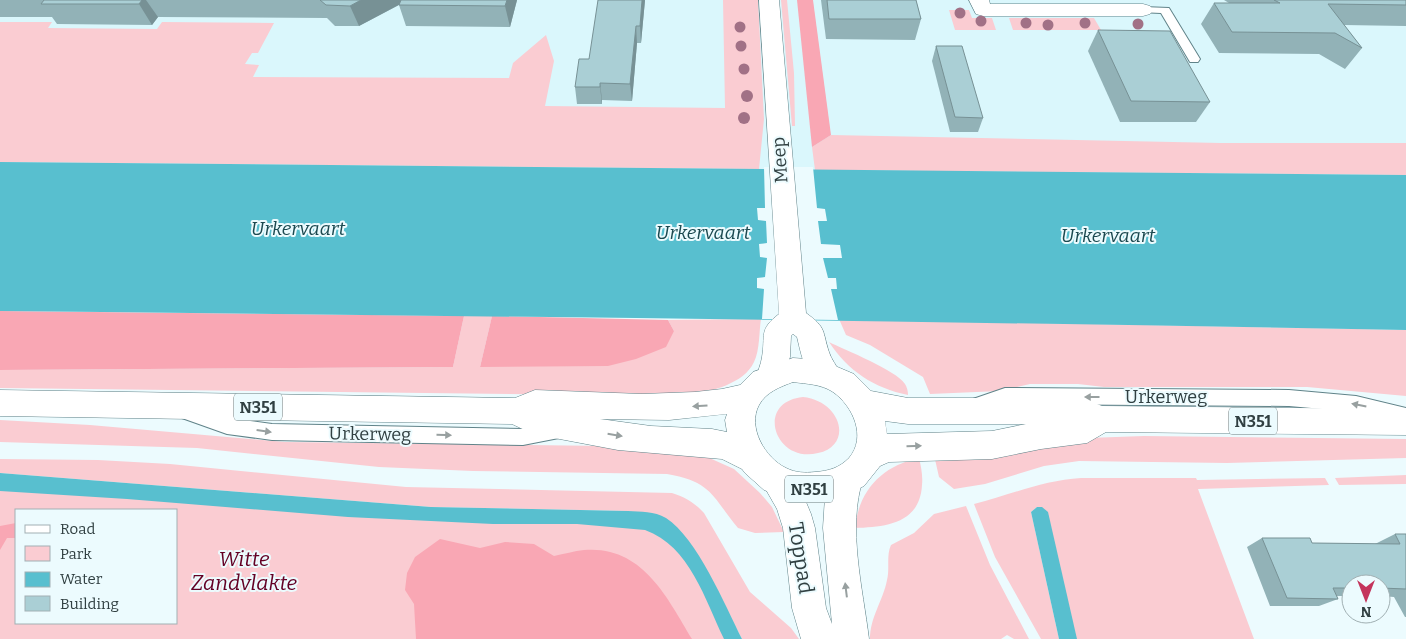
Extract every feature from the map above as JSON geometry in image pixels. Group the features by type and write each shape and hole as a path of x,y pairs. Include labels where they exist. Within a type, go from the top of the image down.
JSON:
{"main road":[{"name":"Meep","path":"769,0 793,319"},
{"path":"979,0 983,10 1142,10"},
{"path":"770,377 776,357 777,331 793,319 810,331 816,358 826,373"},
{"name":"N351","path":"793,370 810,370 826,373 850,387 862,401 870,416 873,432 857,468 831,486 813,489 795,487 777,481 762,470 750,457 742,441 739,426 741,410 748,396 757,385 770,377 793,370"},
{"name":"Urkerweg","path":"0,403 516,411 535,403 689,407 726,402 748,396"},
{"name":"Urkerweg","path":"862,401 881,407 908,411 1082,411 1101,419 1406,422"},
{"name":"Urkerweg","path":"516,411 533,421 652,440 712,443 727,446 750,457"},
{"name":"Urkerweg","path":"857,468 887,448 992,445 1087,429 1101,419"},
{"path":"851,639 839,528 841,497 857,468"},
{"name":"Toppad","path":"777,481 790,501 799,528 809,608 819,639"}],"lane":[{"path":"1142,10 1165,10 1194,59"},
{"name":"Urkerweg","path":"957,411 1004,396 1289,398 1356,404 1406,416"},
{"name":"Urkerweg","path":"167,405 227,426 272,432 523,437 577,428"}],"shaded area":[{"path":"0,0 1406,0 1406,207 0,195"},
{"path":"797,0 813,0 831,135 812,147"},
{"path":"0,311 464,316 453,367 0,370"},
{"path":"492,316 668,320 674,331 666,347 636,359 608,366 480,367"},
{"path":"15,523 15,538 7,538 0,550 0,526"},
{"path":"440,539 480,548 505,542 534,544 554,556 584,550 604,551 622,556 637,565 662,591 692,639 416,639 414,604 405,590 407,573 415,557"}],"green space":[{"path":"723,0 758,0 764,119 759,169 0,162 0,22 52,22 48,28 157,29 162,22 274,23 258,53 252,53 245,64 259,65 253,77 509,78 513,63 546,35 554,61 545,106 725,108"},
{"path":"781,0 787,0 794,73 795,126 792,126"},
{"path":"949,10 969,10 972,18 992,18 996,30 955,30"},
{"path":"1009,18 1094,18 1101,30 1013,30"},
{"path":"831,135 1221,143 1406,143 1406,175 815,170 812,147"},
{"path":"464,316 492,316 480,367 674,331 668,320 761,319 757,352 749,370 743,376 726,385 689,396 0,388 0,370 453,367"},
{"path":"839,319 1406,330 1406,396 1307,387 1104,387 1078,384 1030,384 1000,391 930,394 923,377 870,345 846,335"},
{"path":"829,342 892,373 905,384 908,395 884,388 863,377 845,362"},
{"path":"803,397 816,400 826,406 834,414 838,424 839,433 836,441 829,448 818,453 803,454 791,450 781,441 776,431 775,420 779,409 788,401"},
{"path":"0,420 90,425 285,442 607,446 705,456 734,469 760,493 772,507 784,532 755,533 738,528 716,499 703,486 682,477 667,474 473,471 379,467 197,448 0,442"},
{"path":"1144,436 1406,439 1406,458 1227,463 1079,461 1044,466 985,484 954,489 939,477 934,455 1088,438"},
{"path":"919,458 922,485 920,498 915,508 899,521 878,526 855,528 861,502 875,482 894,467"},
{"path":"0,459 98,460 170,464 406,487 672,493 690,501 704,513 750,592 791,628 799,639 742,639 714,584 679,530 673,524 628,511 431,507 0,473"},
{"path":"1406,475 1406,484 1339,485 1335,478"},
{"path":"1081,478 1196,478 1197,480 1325,478 1329,485 1198,489 1254,639 1076,639 1037,507 1031,512 1059,639 1041,639 995,557 974,504 1040,485"},
{"name":"Witte Zandvlakte","path":"0,481 345,512 642,519 669,530 733,639 0,639"},
{"path":"966,506 990,565 1029,639 1014,639 1007,635 1001,639 870,639 874,616 887,580 891,545 914,533 934,514"}],"water":[{"name":"Urkervaart","path":"0,162 1406,175 1406,330 879,321 0,311"},
{"path":"0,473 431,507 652,513 666,518 689,541 719,591 742,639 724,639 703,592 685,561 674,548 661,538 645,530 577,524 493,524 348,517 0,491"},
{"path":"1037,507 1042,507 1048,512 1077,639 1059,639 1031,512"}],"pier":[{"path":"764,167 813,167 817,208 825,209 827,221 818,221 821,244 840,245 842,258 823,258 828,278 836,278 837,289 831,289 838,320 762,319 764,289 757,288 757,278 765,277 767,258 760,257 759,244 767,243 766,221 758,220 757,208 765,208"}],"building":[{"path":"44,0 142,0 139,4 41,4"},
{"path":"320,0 361,0 350,6 326,5"},
{"path":"401,0 507,0 505,6 399,5"},
{"path":"598,0 642,0 640,26 636,26 630,84 600,83 600,87 575,87 579,59 589,59"},
{"path":"827,0 916,0 921,19 829,19"},
{"path":"1274,0 1406,0 1406,5 1328,4 1362,48 1335,33 1232,32 1214,3 1280,3"},
{"path":"1098,30 1170,31 1210,102 1131,101"},
{"path":"936,46 962,46 983,118 955,117"},
{"path":"1395,534 1406,534 1406,589 1391,588 1391,574 1341,574 1341,588 1333,588 1338,599 1287,598 1262,538 1310,538 1312,543 1400,544"}]}
